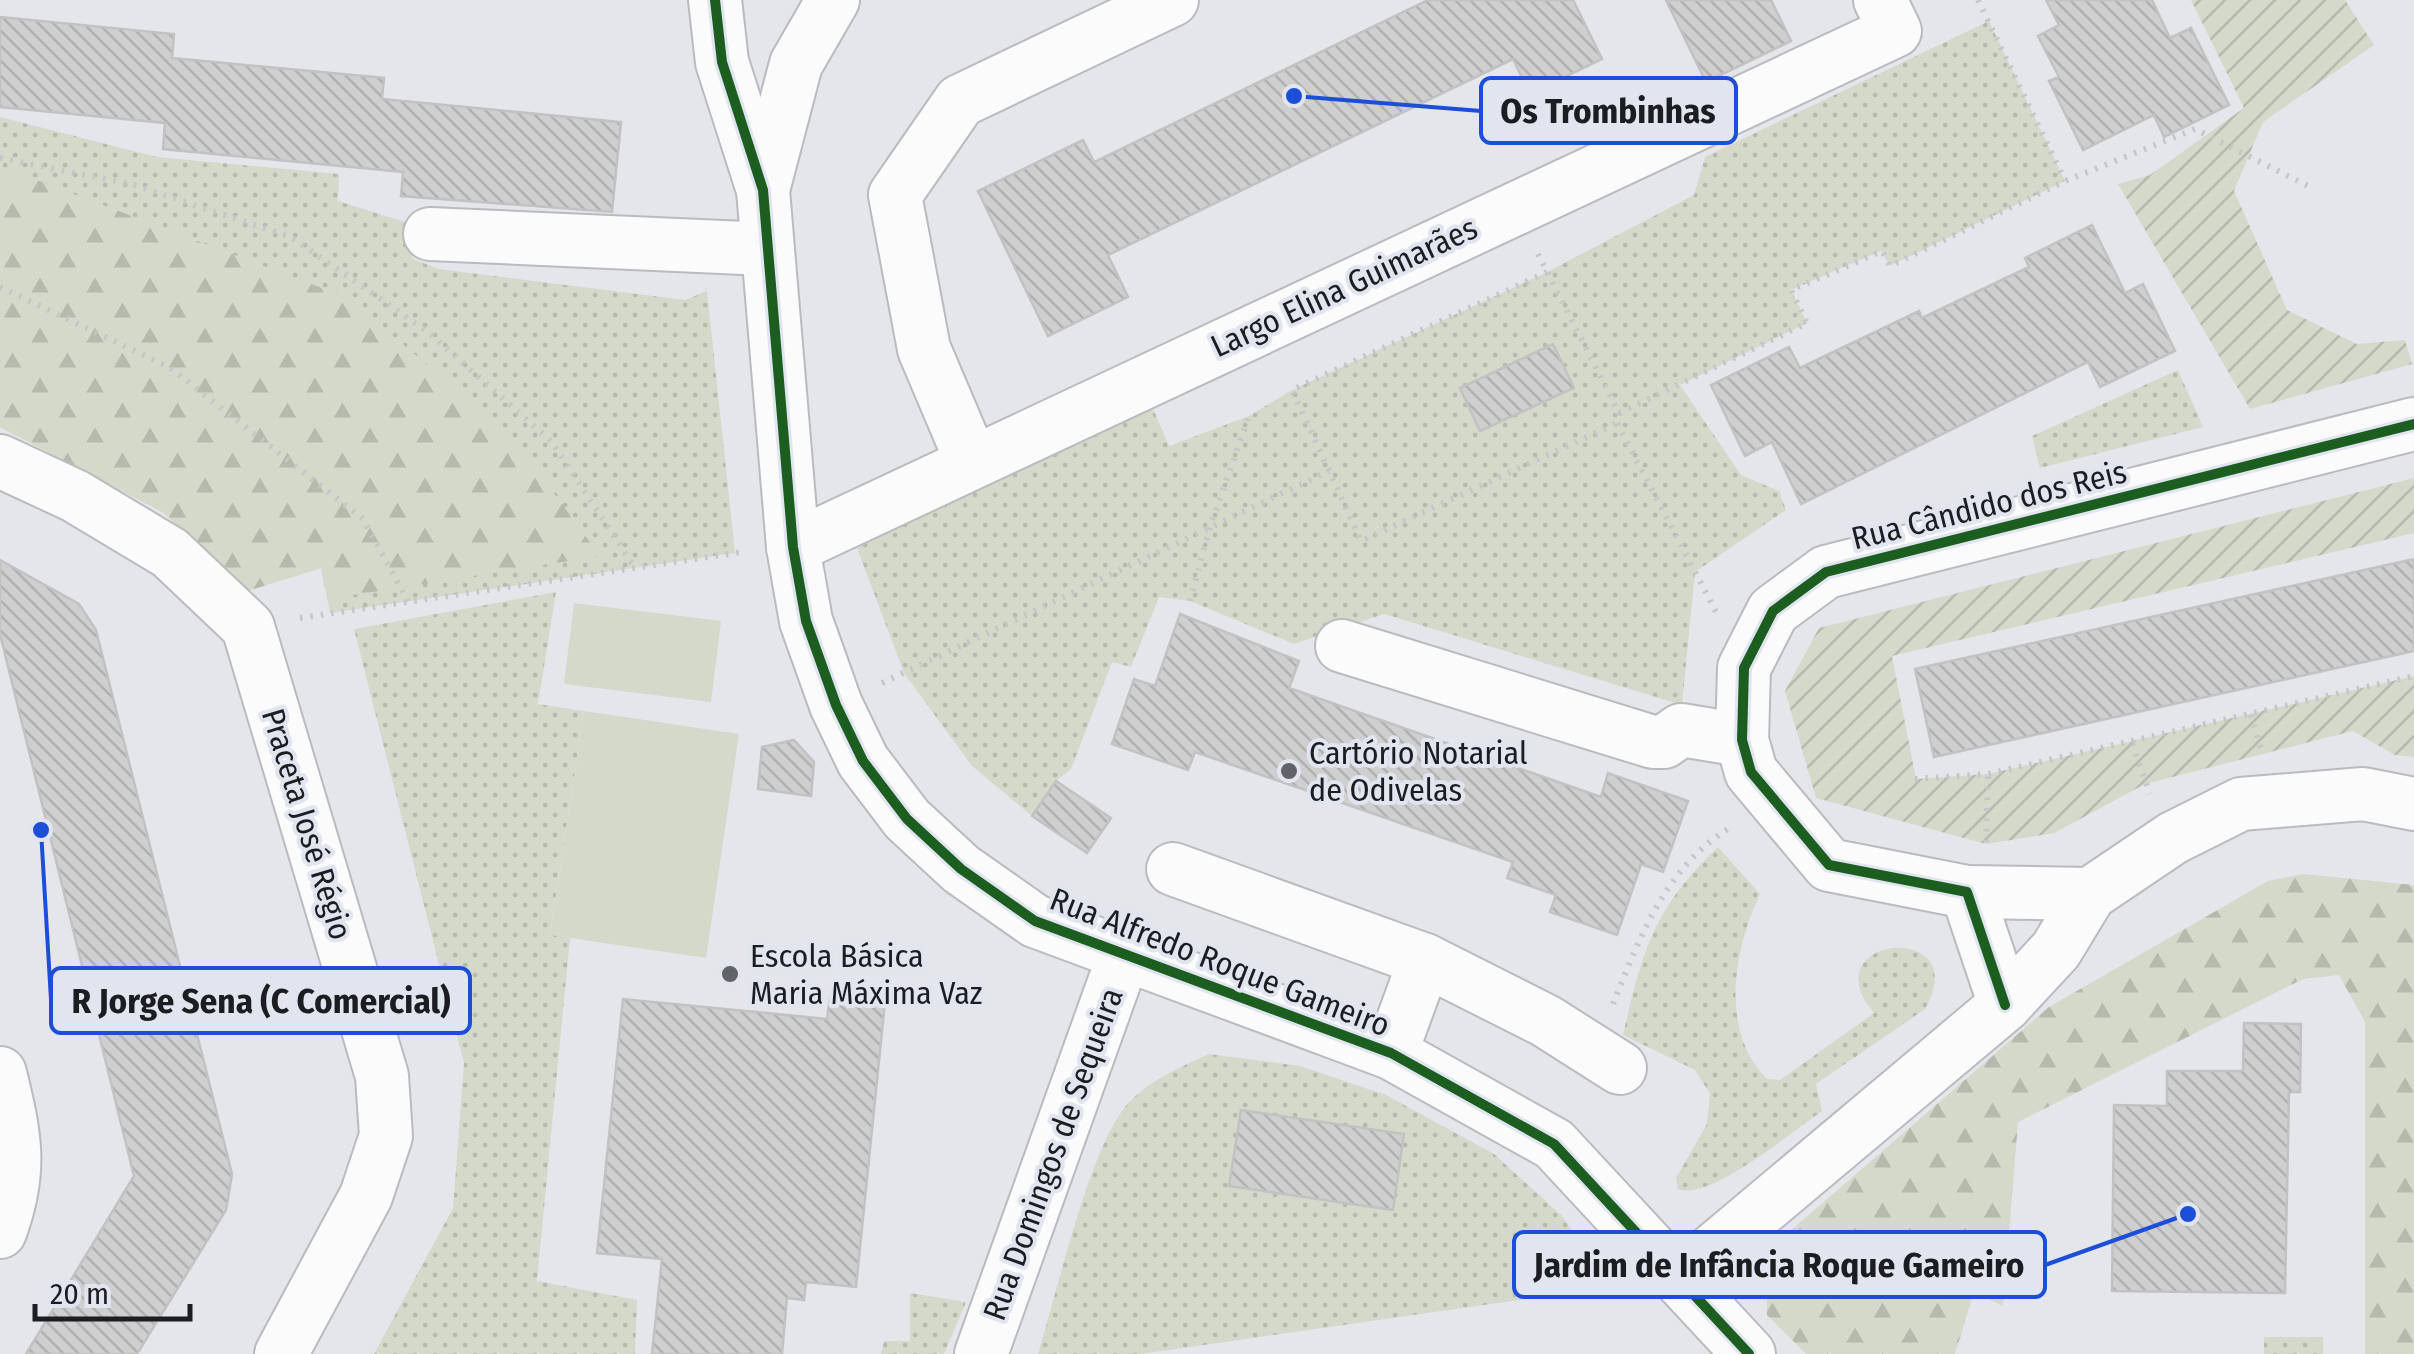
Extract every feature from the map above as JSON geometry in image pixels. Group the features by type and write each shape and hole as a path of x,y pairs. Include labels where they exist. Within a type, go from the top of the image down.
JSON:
{"street":[{"name":"Rua Alfredo Roque Gameiro","path":"715,0 722,62 763,190 793,547 806,621 836,705 874,776 907,819 961,869 1035,921 1391,1053 1554,1144 1749,1354"},
{"name":"Rua Alfredo Roque Gameiro","path":"763,190 796,64 833,0"},
{"path":"971,460 924,349 896,195 960,100 1172,0"},
{"name":"Largo Elina Guimarães","path":"793,547 971,460 1517,207 1888,16"},
{"path":"430,234 767,249"},
{"name":"Rua Cândido dos Reis","path":"2090,894 1967,892 1829,866 1751,772 1742,740 1744,668 1773,610 1826,572 2414,424"},
{"name":"Praceta José Régio","path":"0,461 75,496 170,553 248,627 382,1076 386,1136 366,1196 281,1354"},
{"path":"1342,646 1654,742 1664,742 1681,730 1742,740"},
{"path":"1680,1278 2005,1005 2056,950 2090,894 2173,838 2241,804 2363,794 2414,804"},
{"path":"1173,870 1425,960 1546,1021 1620,1068"},
{"path":"1967,892 2005,1005"},
{"name":"Rua Domingos de Sequeira","path":"981,1354 1124,955"},
{"path":"1391,1053 1425,960"},
{"path":"0,1073 17,1140 16,1181 0,1232"}],"path":[{"path":"1978,0 2065,181"},
{"path":"1619,413 1806,323 1791,290 1882,251 1890,266 2065,181 2195,129 2310,187"},
{"path":"0,158 131,184 291,237 428,332 551,442 633,565"},
{"path":"1517,207 1619,413 1617,423 1744,668"},
{"path":"1547,272 1292,390 1361,541 1617,423"},
{"path":"0,287 170,367 363,520 408,601"},
{"path":"1190,600 1210,527 1249,416"},
{"path":"836,705 1329,471"},
{"path":"248,627 633,565 793,547"},
{"path":"1915,779 1988,774 2414,676"},
{"path":"2251,716 2263,754"},
{"path":"1967,892 1986,844 1988,774"},
{"path":"1620,985 1654,906 1713,838"}],"green space":[{"path":"2191,0 2345,0 2374,45 2263,122 2234,191 2287,310 2357,344 2405,340 2412,364 2250,409 2118,184 2150,175 2244,108"},
{"path":"1989,21 2065,181 1890,266 1881,251 1791,290 1807,323 1680,385 1741,475 1779,491 1786,510 1695,572 1682,705 1384,614 1294,644 1190,601 1159,597 1131,667 1112,662 1071,769 1056,781 1032,816 972,766 904,673 857,548 1151,404 1169,446 1249,416 1292,390 1547,272 1694,195 1705,157"},
{"path":"0,117 157,157 339,174 338,201 405,222 413,259 439,269 685,300 707,291 735,553 330,613 321,568 244,592 164,513 0,427"},
{"path":"0,166 348,298 513,437 600,556 328,599 321,568 244,592 164,513 0,427"},
{"path":"2178,370 2203,427 2040,468 2032,436"},
{"path":"2414,478 2414,533 1892,656 1916,779 1988,774 2414,676 2414,757 2395,755 2353,731 2145,784 2054,833 1986,844 1816,798 1785,691 1819,628"},
{"path":"556,592 538,704 584,711 550,934 570,938 537,1281 637,1300 635,1354 374,1354 453,1208 464,1063 354,629"},
{"path":"574,603 721,621 711,702 564,684"},
{"path":"584,711 739,734 706,958 550,935"},
{"path":"1718,847 1760,894 1743,939 1736,989 1742,1038 1767,1079 1780,1080 1874,1013 1859,987 1861,967 1875,954 1894,948 1914,950 1929,961 1935,980 1925,1009 1816,1084 1822,1111 1730,1175 1692,1190 1678,1189 1676,1178 1707,1124 1710,1094 1695,1070 1623,1035 1637,978 1654,932 1679,891"},
{"path":"2303,874 2414,885 2414,1354 2365,1354 2365,1022 2339,975 2303,979 2018,1122 2003,1306 1974,1292 1955,1354 1806,1354 1767,1315 1766,1252 2049,1007 2268,881"},
{"path":"1209,1054 1300,1066 1386,1095 1494,1154 1562,1216 1611,1287 1141,1354 1038,1354 1086,1189 1112,1128 1125,1107 1143,1090"},
{"path":"910,1293 966,1302 944,1354 881,1354 884,1341 910,1341"},
{"path":"2264,1337 2323,1337 2323,1354 2264,1354"}],"building":[{"path":"1428,0 1573,0 1602,59 1530,94 1513,59 1108,255 1128,297 1048,336 978,191 1083,140 1094,162"},
{"path":"1666,0 1771,0 1791,41 1706,82"},
{"path":"2046,0 2152,0 2170,38 2191,28 2229,105 2164,137 2154,115 2083,150 2049,81 2059,77 2038,36 2059,25"},
{"path":"0,17 174,34 172,58 384,78 382,99 621,122 612,212 401,196 403,172 163,149 165,123 0,107"},
{"path":"2092,225 2125,293 2143,284 2175,351 2100,387 2088,362 1801,504 1772,442 1745,456 1711,385 1789,347 1800,368 1919,311 1922,318 2029,267 2025,258"},
{"path":"1553,344 1574,388 1480,431 1460,388"},
{"path":"2414,559 2414,651 1934,757 1915,669"},
{"path":"0,560 79,604 96,630 232,1174 226,1210 137,1354 26,1354 134,1176 0,634"},
{"path":"1180,614 1299,661 1289,688 1601,797 1608,773 1688,801 1663,872 1641,864 1617,935 1550,912 1556,895 1507,878 1513,862 1195,752 1188,770 1112,744 1134,679 1155,686"},
{"path":"794,740 814,762 811,796 758,789 762,747"},
{"path":"1056,781 1111,818 1087,853 1032,816"},
{"path":"830,997 885,1002 856,1287 806,1282 804,1300 787,1298 782,1354 652,1354 662,1259 597,1253 623,999 827,1019"},
{"path":"2244,1023 2301,1024 2300,1092 2289,1092 2285,1293 2112,1291 2114,1105 2167,1106 2167,1071 2243,1071"},
{"path":"1241,1110 1404,1134 1393,1210 1229,1186"}],"cycle path":[{"path":"715,0 722,62 763,190 793,547 806,621 836,705 863,761 907,819 961,869 1035,921 1391,1053 1554,1144 1749,1354"},
{"path":"2005,1005 1967,892 1829,865 1751,772 1742,740 1744,668 1773,611 1826,572 2414,424"}],"place":[{"name":"Os Trombinhas","path":"1294,96"},
{"name":"Cartório Notarial de Odivelas","path":"1289,771"},
{"name":"R Jorge Sena (C Comercial)","path":"41,830"},
{"name":"Escola Básica Maria Máxima Vaz","path":"730,974"},
{"name":"Jardim de Infância Roque Gameiro","path":"2188,1214"}]}
